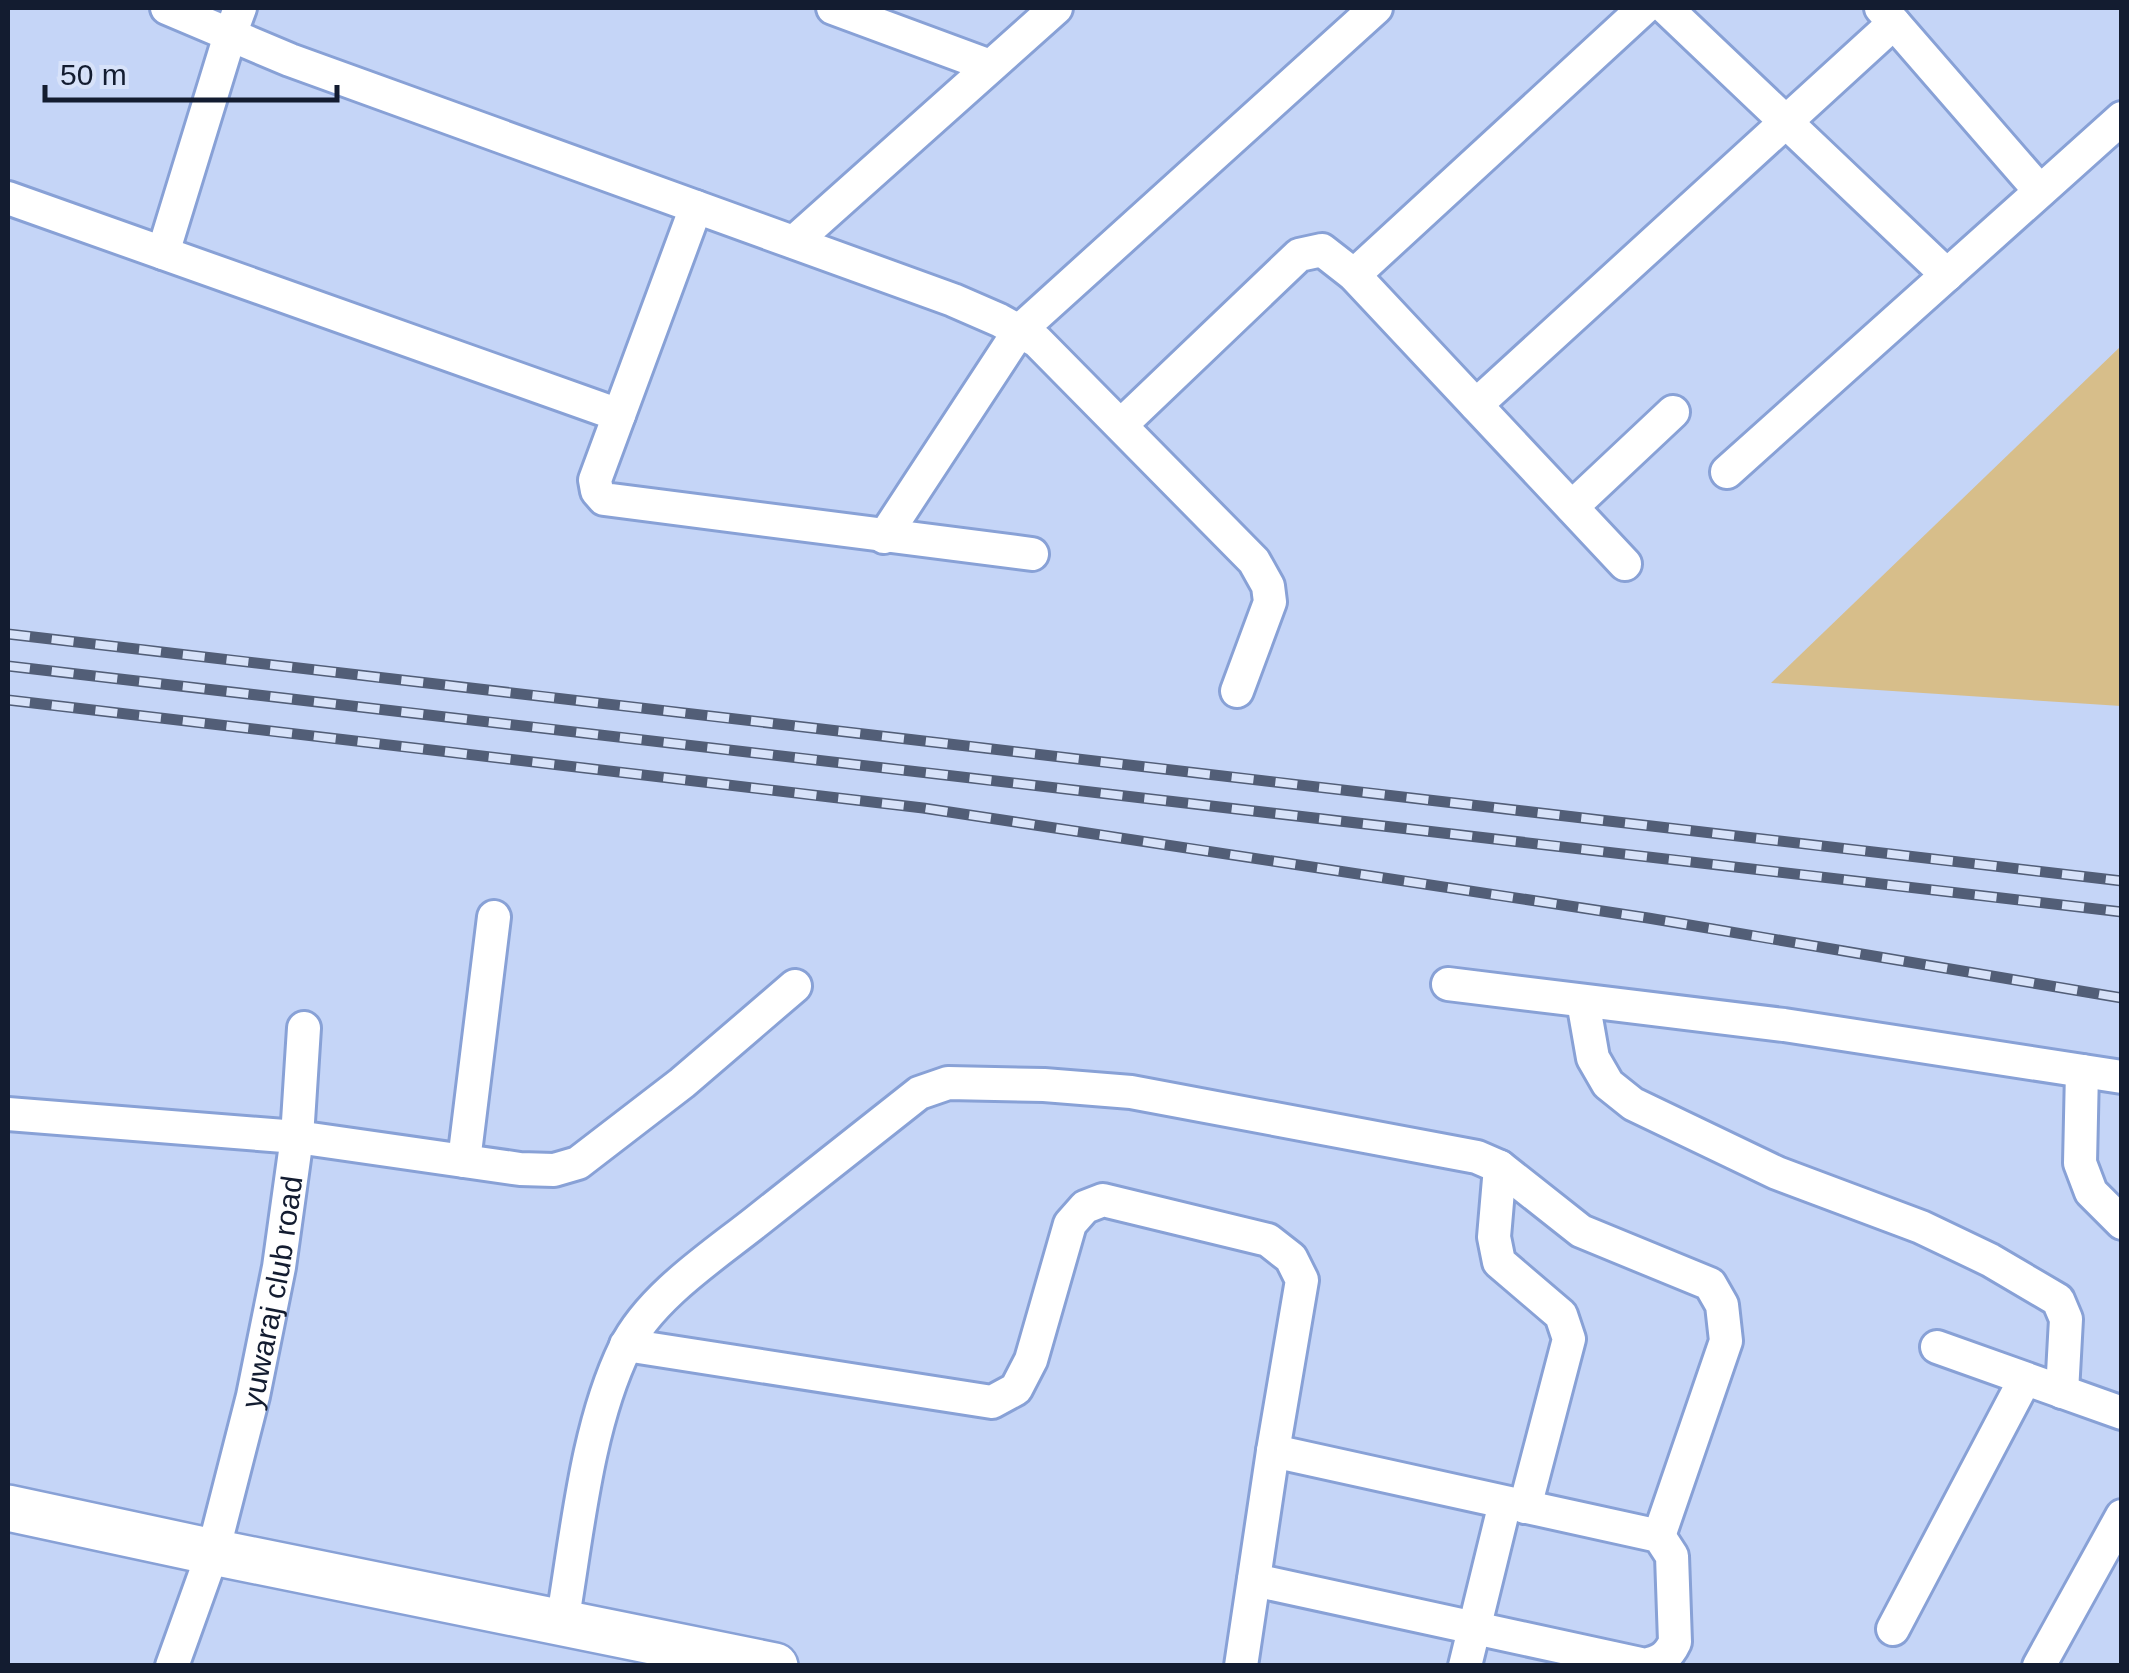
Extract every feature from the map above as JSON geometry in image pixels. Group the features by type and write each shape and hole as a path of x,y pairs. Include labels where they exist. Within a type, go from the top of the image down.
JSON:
{"main road":[{"path":"8,1508 775,1666"}],"street":[{"path":"167,8 235,21 308,67 953,300 1037,341 1254,560 1268,586 1270,602 1238,691"},
{"path":"832,8 990,66"},
{"path":"794,242 1056,8"},
{"path":"884,536 1019,330 1376,8"},
{"path":"1354,275 1644,8"},
{"path":"1666,8 1946,275"},
{"path":"1476,405 1786,121 1887,15 2040,191"},
{"path":"163,253 235,21"},
{"path":"1727,472 2122,118"},
{"path":"8,198 619,416"},
{"path":"696,207 595,480 604,500 1032,554"},
{"path":"1121,425 1299,255 1322,250 1354,275 1625,564"},
{"path":"1572,508 1673,412"},
{"path":"464,1161 494,918"},
{"path":"1448,984 1784,1025 2122,1077"},
{"path":"9,1124 297,1137 554,1170 578,1163 682,1083 795,986"},
{"path":"1583,1000 1592,1058 1608,1084 1633,1104 1778,1173 1920,1227 1990,1260 2058,1300 2066,1319 2062,1392"},
{"name":"yuwaraj club road","path":"172,1666 213,1552 253,1396 280,1267 297,1137 304,1028"},
{"path":"2082,1071 2080,1163 2090,1192 2122,1223"},
{"path":"562,1623 590,1457 626,1346 647,1317 693,1272 919,1093 948,1082 1044,1084 1131,1092 1477,1157 1500,1168 1582,1232 1710,1284 1722,1305 1726,1341 1659,1536"},
{"path":"1466,1666 1475,1627 1568,1339 1561,1315 1500,1262 1494,1237 1500,1168"},
{"path":"626,1346 992,1402 1016,1389 1032,1360 1070,1224 1086,1207 1103,1200 1268,1240 1290,1258 1302,1280 1241,1666"},
{"path":"1936,1347 2122,1414"},
{"path":"1893,1630 2025,1379"},
{"path":"1254,1580 1644,1664 1669,1654 1675,1642 1672,1556 1659,1536 1273,1451"},
{"path":"2039,1666 2122,1516"}],"shaded area":[{"path":"2121,346 2121,706 1771,683"}],"railway":[{"path":"8,634 2122,881"},
{"path":"8,666 2122,912"},
{"path":"8,700 923,808 1648,918 2122,998"}]}
